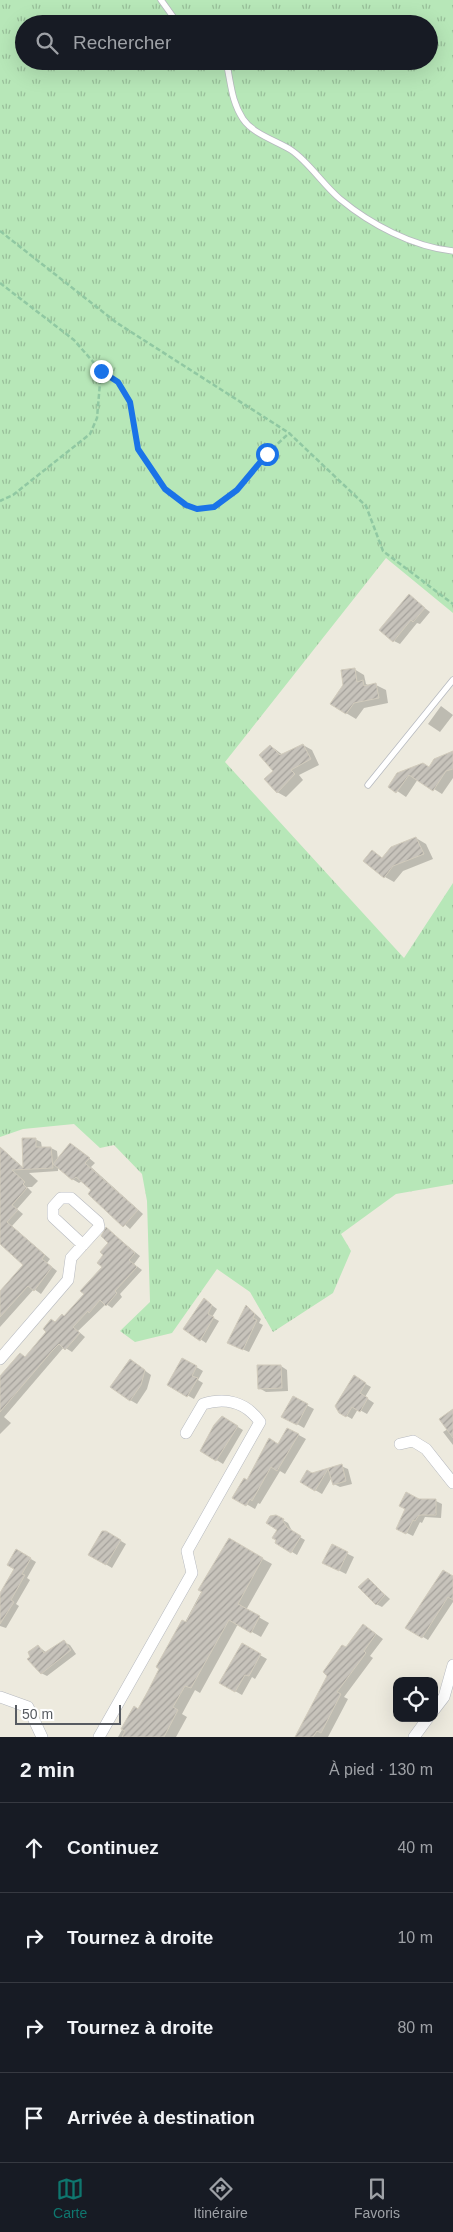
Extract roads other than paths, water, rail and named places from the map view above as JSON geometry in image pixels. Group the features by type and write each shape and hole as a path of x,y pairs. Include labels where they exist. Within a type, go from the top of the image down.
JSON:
{"street":[{"path":"0,1359 68,1280 71,1258 83,1245"},
{"path":"99,1737 192,1573 187,1552 260,1422 253,1412 232,1400 214,1400 203,1404 186,1433"},
{"path":"400,1444 413,1441 426,1448 453,1483"},
{"path":"438,1707 449,1698 453,1664"},
{"path":"0,1697 28,1707 42,1737"},
{"path":"414,1737 425,1722"}],"lane":[{"path":"161,0 172,15"},
{"path":"227,70 230,90 236,108 245,122 292,151 340,199 361,214 401,236 440,250 453,252"},
{"path":"368,785 453,680"}]}
